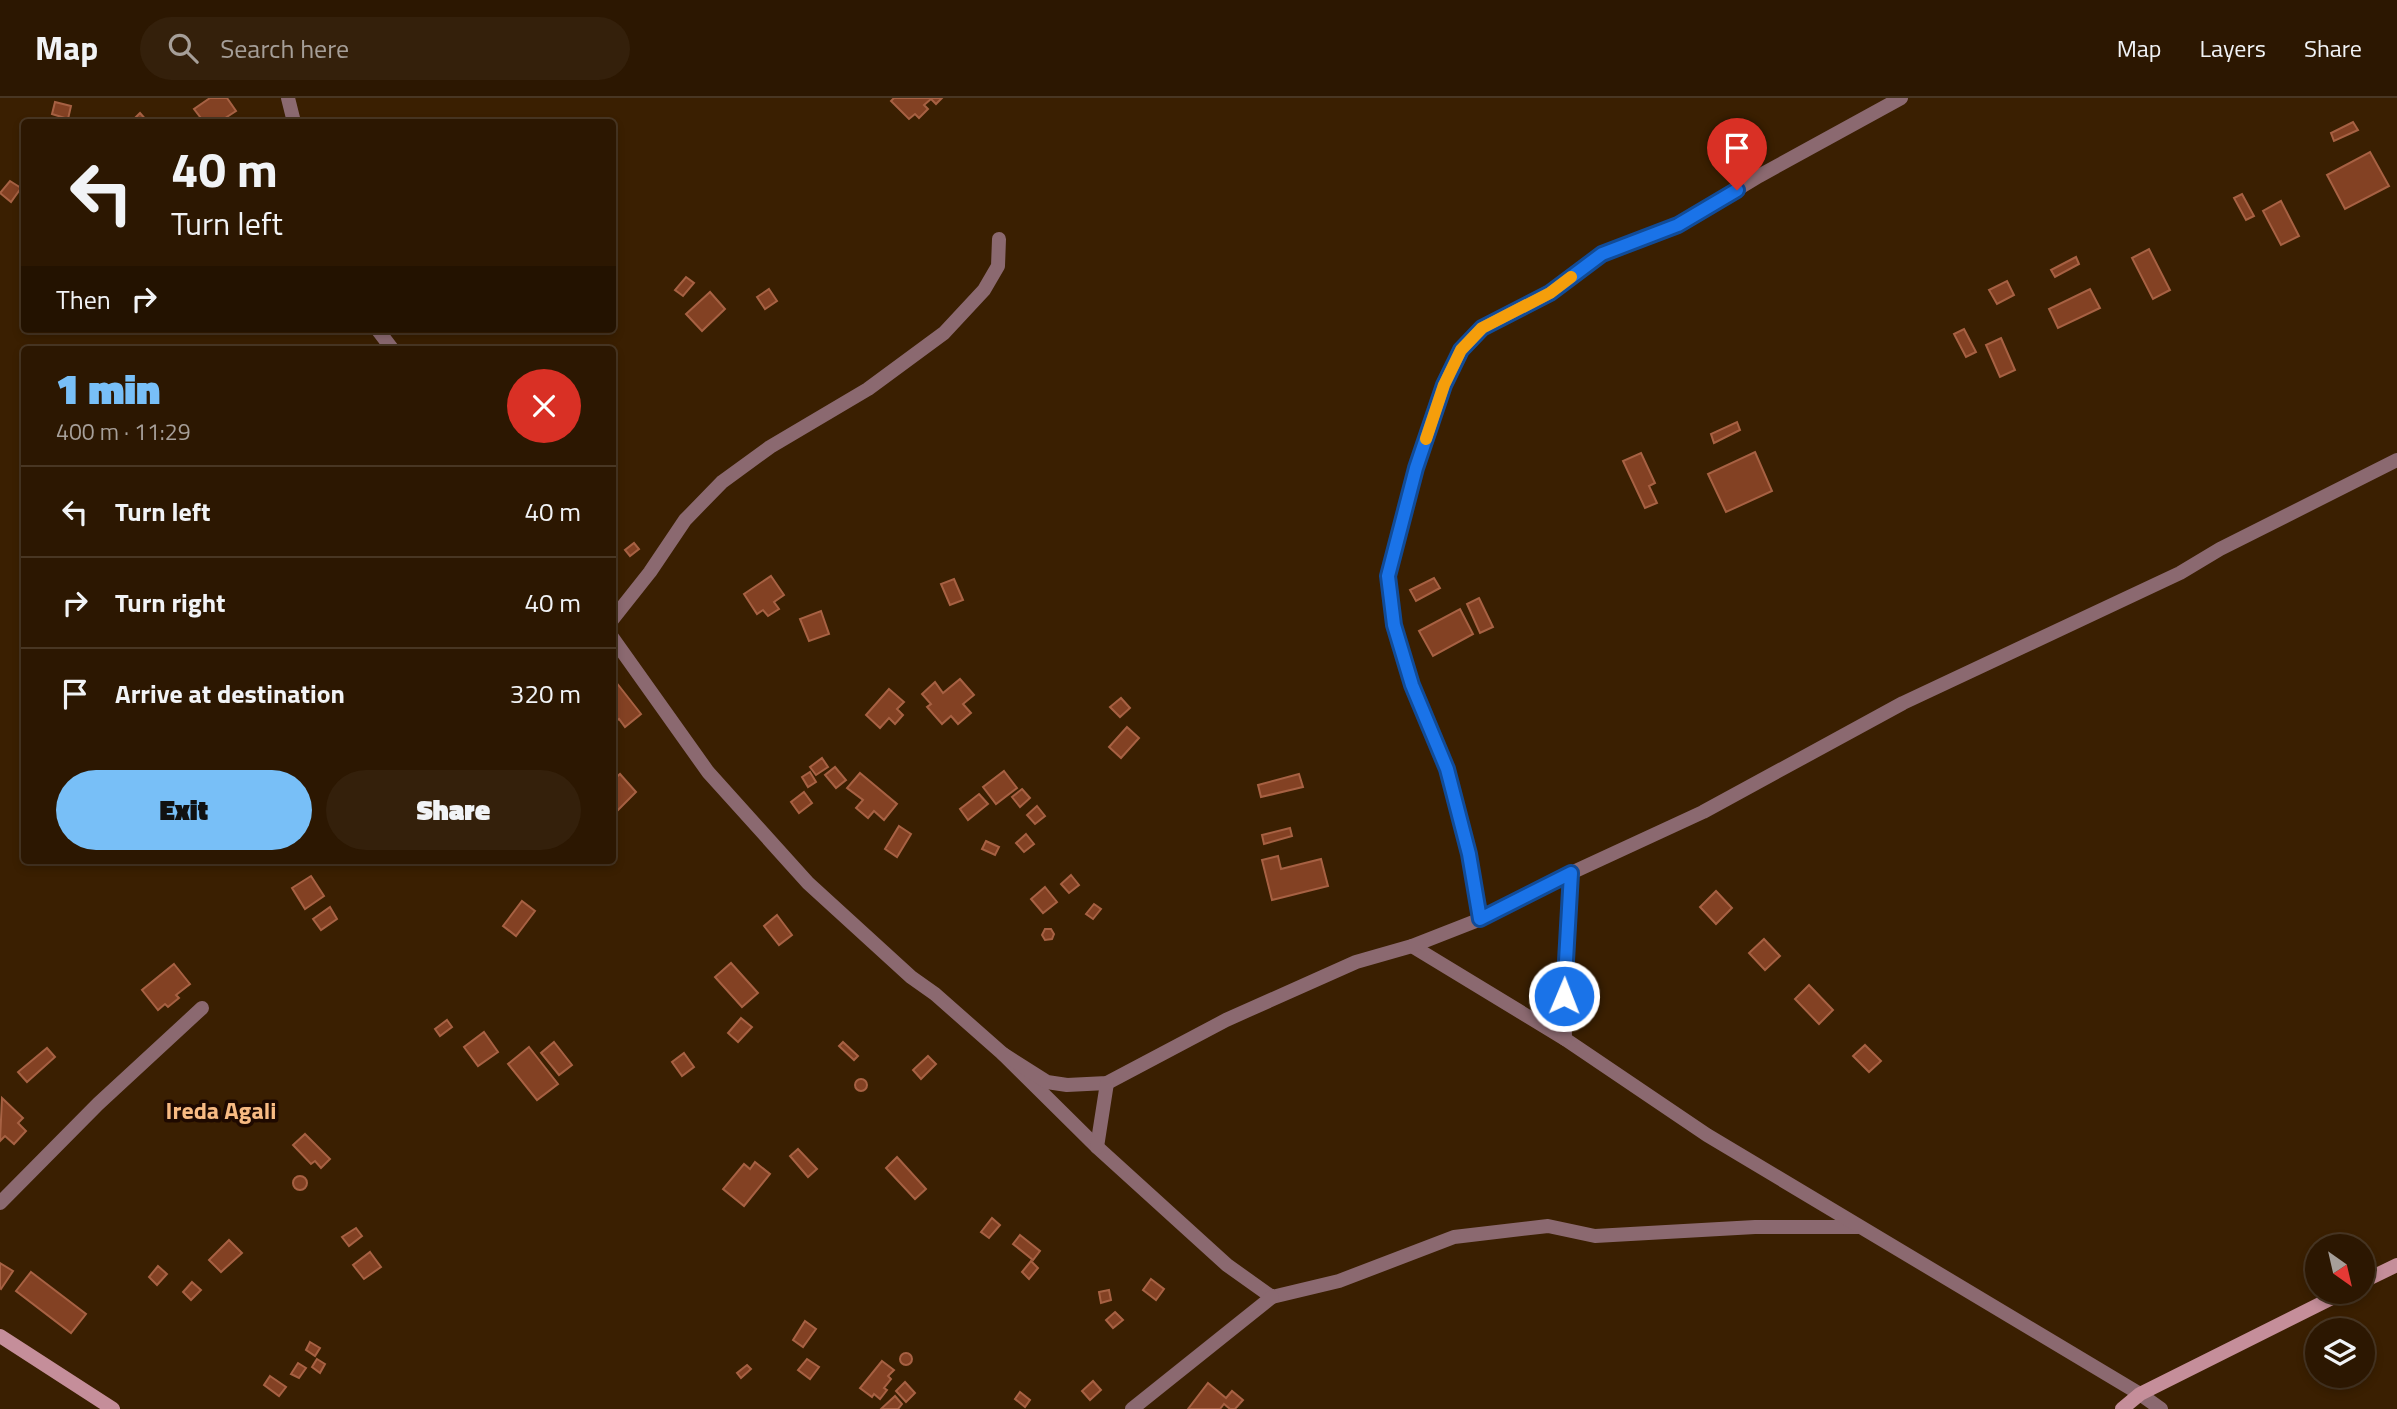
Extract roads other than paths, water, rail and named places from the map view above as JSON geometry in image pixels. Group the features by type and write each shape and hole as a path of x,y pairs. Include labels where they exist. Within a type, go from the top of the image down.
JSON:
{"street":[{"path":"288,98 293,119"},
{"path":"1480,919 1469,854 1447,769 1412,685 1394,625 1388,576 1416,468 1444,385 1461,350 1482,328 1550,293 1602,254 1678,225 1759,176 1901,98"},
{"path":"616,615 650,572 685,520 722,482 770,447 868,389 944,333 984,290 998,265 999,239"},
{"path":"1003,1054 1048,1082 1067,1085 1107,1083 1226,1020 1356,962 1412,946 1480,919 1571,873 1703,812 1903,703 2179,573 2220,549 2397,460"},
{"path":"616,643 708,772 808,883 911,977 935,994 1003,1054 1097,1147 1227,1265 1272,1297"},
{"path":"1565,1039 1564,975 1571,873"},
{"path":"1412,946 1565,1039 1707,1135 2161,1409"},
{"path":"0,1203 98,1104 202,1008"},
{"path":"1097,1147 1107,1083"},
{"path":"1132,1409 1272,1297 1339,1281 1454,1237 1548,1226 1595,1236 1755,1227 1859,1227"},
{"path":"2375,1276 2397,1265"},
{"path":"2123,1409 2140,1394 2320,1304"},
{"path":"0,1336 113,1409"}],"district":[{"name":"Ireda Agali","path":"221,1110"}]}
